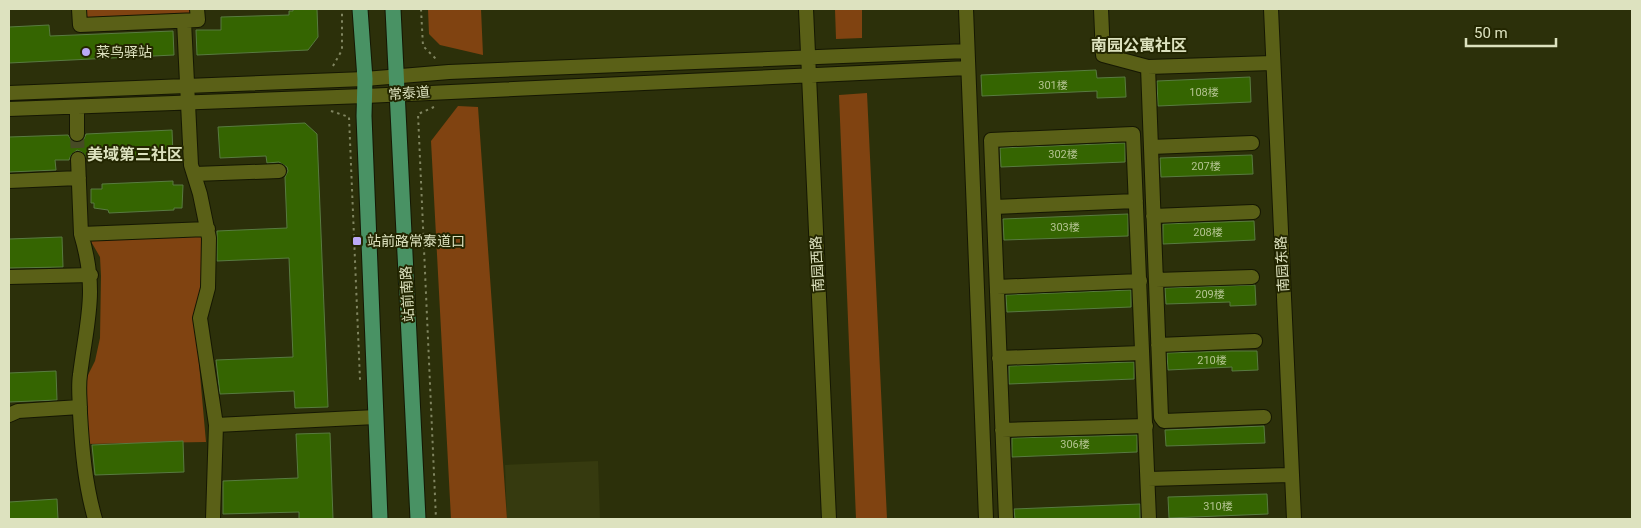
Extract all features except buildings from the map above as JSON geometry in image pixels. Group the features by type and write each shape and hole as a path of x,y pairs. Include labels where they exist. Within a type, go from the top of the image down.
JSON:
{"main road":[{"path":"360,9 365,79 380,519"},
{"name":"站前南路","path":"393,9 418,519"}],"street":[{"path":"80,9 80,25 198,20 197,9"},
{"name":"南园西路","path":"806,9 829,519"},
{"path":"966,9 986,519"},
{"path":"1101,9 1103,55 1148,67 1273,63"},
{"name":"南园东路","path":"1271,9 1294,519"},
{"path":"184,21 191,165 208,229 208,288 200,318 216,425 213,519"},
{"name":"常泰道","path":"9,94 365,79 449,72 967,52"},
{"path":"1148,67 1161,417 1164,421 1264,417"},
{"name":"常泰道","path":"9,109 365,96 968,68"},
{"path":"77,106 77,134"},
{"path":"1006,519 991,140 1133,134 1149,519"},
{"path":"1151,147 1252,143"},
{"path":"78,159 81,234 91,275 91,301 80,376 80,407 87,491 95,519"},
{"path":"194,174 280,171"},
{"path":"9,181 79,178"},
{"path":"994,207 1136,201"},
{"path":"1153,216 1253,212"},
{"path":"81,234 208,229"},
{"path":"9,278 91,275"},
{"path":"1156,280 1252,277"},
{"path":"997,287 1140,281"},
{"path":"1158,345 1255,341"},
{"path":"1000,358 1142,353"},
{"path":"9,415 18,411 80,407"},
{"path":"216,425 376,417"},
{"path":"1002,430 1146,426"},
{"path":"1148,479 1292,475"}],"path":[{"path":"324,80 342,50 342,9"},
{"path":"420,9 423,46 449,72"},
{"path":"436,519 418,114 442,103"},
{"path":"326,109 349,116 360,389"}],"shaded area":[{"path":"85,9 193,9 193,15 85,19"},
{"path":"428,9 481,9 483,55 440,45 429,34"},
{"path":"835,9 862,9 862,38 836,39"},
{"path":"867,93 887,519 856,519 839,95"},
{"path":"458,106 478,107 507,519 451,519 431,141"},
{"path":"204,236 205,275 195,319 206,442 85,444 83,402 87,377 95,361 100,338 100,257 89,238"},
{"path":"598,461 600,519 507,519 505,465"}],"tunnel":[{"path":"77,134 78,159"}],"place":[{"name":"菜鸟驿站","path":"86,52"},
{"name":"站前路常泰道口","path":"357,241"}],"district":[{"name":"南园公寓社区","path":"1139,45"},
{"name":"美域第三社区","path":"135,154"}]}
